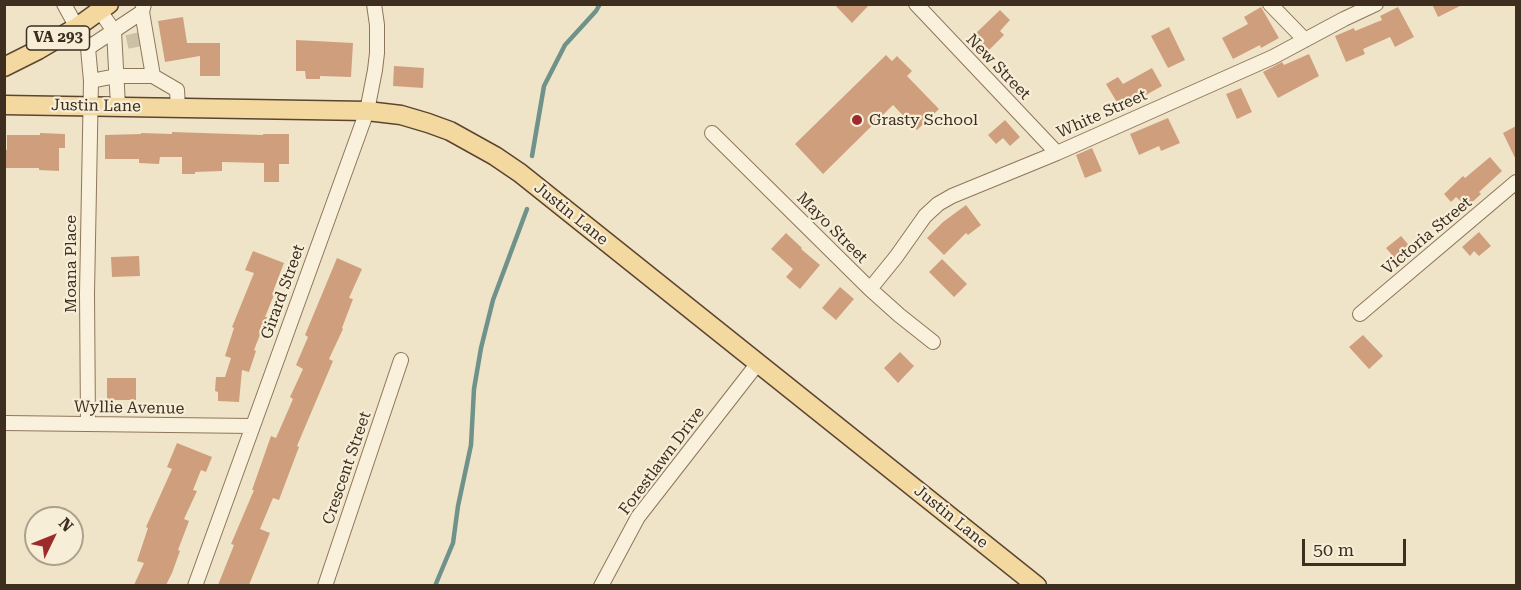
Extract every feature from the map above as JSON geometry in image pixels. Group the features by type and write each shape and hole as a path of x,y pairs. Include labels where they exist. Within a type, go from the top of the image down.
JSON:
{"main road":[{"name":"VA 293","path":"4,67 77,27 104,8"},
{"name":"Justin Lane","path":"4,105 367,111 400,115 450,131 520,173 1037,585"}],"street":[{"path":"64,4 88,48 118,39 143,8"},
{"name":"Girard Street","path":"195,585 367,111 377,53 374,4"},
{"name":"New Street","path":"916,4 1057,153"},
{"path":"1270,4 1305,40"},
{"name":"White Street","path":"870,289 926,216 938,204 952,196 1057,153 1273,57 1376,4"},
{"path":"104,8 118,39 116,76 118,106"},
{"path":"143,8 144,38 153,76"},
{"name":"Moana Place","path":"88,48 91,81 87,282 88,423"},
{"path":"91,81 116,76 153,76 177,90 178,108"},
{"name":"Mayo Street","path":"712,133 870,289 933,342"},
{"name":"Victoria Street","path":"1359,314 1516,182"},
{"name":"Crescent Street","path":"325,585 401,360"},
{"name":"Forestlawn Drive","path":"601,585 638,517 758,363"},
{"name":"Wyllie Avenue","path":"4,423 252,426"}],"building":[{"path":"834,4 870,4 852,23"},
{"path":"1432,4 1464,4 1438,17"},
{"path":"1261,7 1279,38 1233,59 1222,38 1248,24 1244,17"},
{"path":"1398,7 1414,37 1395,47 1390,37 1363,49 1365,54 1346,62 1335,36 1382,20 1380,16"},
{"path":"1000,10 1010,20 1000,31 1004,35 989,50 974,35"},
{"path":"183,17 187,43 220,43 220,76 200,76 200,56 165,62 158,21"},
{"path":"1169,27 1185,60 1168,68 1151,36"},
{"path":"296,40 353,43 351,77 320,76 320,79 306,79 305,71 296,71"},
{"path":"1309,54 1319,76 1278,98 1263,72 1282,62 1284,65"},
{"path":"886,55 892,61 897,56 912,71 907,76 939,109 917,130 893,105 823,174 795,144"},
{"path":"394,66 424,68 423,88 393,86"},
{"path":"1152,68 1162,86 1121,109 1106,84 1118,77 1123,84"},
{"path":"1241,88 1252,112 1237,119 1226,94"},
{"path":"1168,118 1180,143 1161,151 1159,146 1139,155 1130,134"},
{"path":"1005,120 1020,137 1010,146 1003,138 996,144 988,135"},
{"path":"1516,126 1516,160 1503,133"},
{"path":"172,132 289,134 289,164 279,164 279,182 264,182 264,163 222,162 222,171 182,174 182,157 160,157 159,164 139,163 139,159 105,159 105,135 172,134"},
{"path":"40,133 65,134 65,148 59,148 59,171 39,170 39,168 4,168 7,135 40,135"},
{"path":"1092,148 1102,171 1085,178 1076,155"},
{"path":"1490,157 1502,171 1479,192 1481,194 1467,207 1456,197 1451,202 1444,194 1463,176 1465,178"},
{"path":"966,205 981,225 968,235 966,233 944,255 927,238 943,222"},
{"path":"1479,232 1491,246 1479,256 1474,251 1470,256 1462,247"},
{"path":"786,233 820,265 800,289 786,277 793,269 771,249"},
{"path":"1401,236 1413,250 1399,263 1386,248"},
{"path":"253,251 284,263 254,350 256,351 249,372 242,370 239,402 218,401 218,392 215,391 216,377 225,377 231,358 225,356 234,328 232,327 254,273 245,270"},
{"path":"139,256 140,276 112,277 111,257"},
{"path":"337,258 362,269 349,298 353,299 343,329 329,359 333,361 297,446 299,447 279,500 273,498 260,529 270,533 249,585 218,585 234,545 231,544 254,490 252,490 271,436 276,438 293,399 290,397 303,369 296,365 308,337 305,335"},
{"path":"942,259 967,284 954,297 929,272"},
{"path":"840,287 854,299 836,320 822,308"},
{"path":"1363,335 1383,356 1369,369 1349,347"},
{"path":"900,352 914,366 898,383 884,368"},
{"path":"107,378 136,378 136,400 107,400"},
{"path":"177,443 212,457 206,472 201,470 193,490 197,491 184,519 189,521 166,585 134,585 144,563 137,561 148,528 146,527 172,469 167,467"}],"waterway":[{"path":"532,156 544,86 565,45 600,4"},
{"path":"435,586 453,543 471,445 474,389 481,348 493,300 527,209"}],"tunnel":[{"path":"127,42 141,39"}],"place":[{"name":"Grasty School","path":"857,120"}]}
